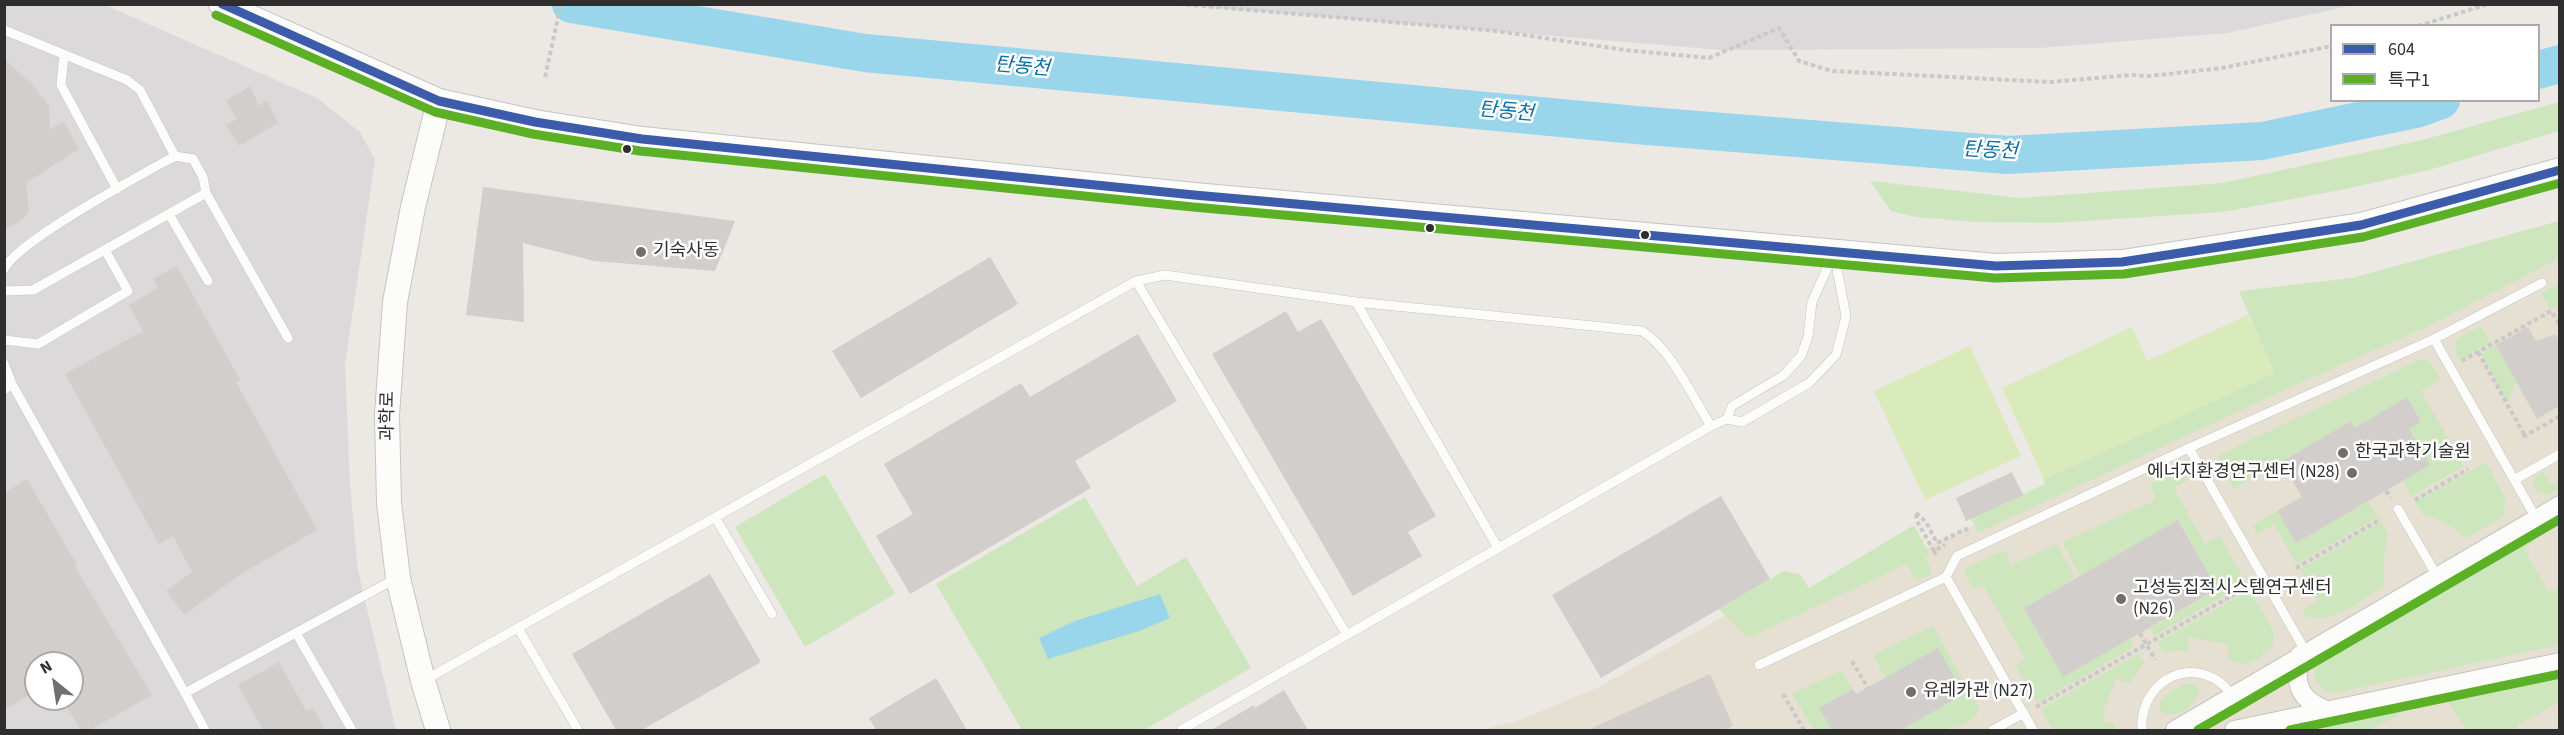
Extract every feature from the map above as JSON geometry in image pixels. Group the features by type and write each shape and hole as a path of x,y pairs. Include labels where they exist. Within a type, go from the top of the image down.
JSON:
{"main road":[{"path":"221,4 439,101 535,122 642,139 1194,195 1996,266 2122,262 2361,225 2559,170"},
{"name":"과학로","path":"438,730 423,681 398,578 389,503 387,415 395,302 413,207 439,101"}],"street":[{"path":"2175,730 2559,505"},
{"path":"2303,653 2297,677 2300,689 2308,701 2329,711"},
{"path":"2234,730 2559,662"}],"lane":[{"path":"4,30 127,80 141,90 175,156"},
{"path":"64,54 61,85 117,189"},
{"path":"4,269 7,263 32,241 117,189 175,156 193,159 203,177 206,193 288,338"},
{"path":"4,291 33,290 206,193"},
{"path":"168,214 208,281"},
{"path":"4,340 38,344 128,291 105,250"},
{"path":"1727,419 1732,406 1784,375 1801,356 1808,337 1812,302 1834,253"},
{"path":"1181,730 1711,426 1727,419 1742,422 1809,383 1836,355 1846,316 1834,253"},
{"path":"423,681 1136,281 1165,275 1356,302 1641,331 1654,338 1664,351 1711,426"},
{"path":"1136,281 1347,635"},
{"path":"1759,665 1946,577 1957,556 2189,447 2434,339 2542,283"},
{"path":"1356,302 1498,548"},
{"path":"2434,339 2536,519"},
{"path":"4,364 8,387 205,730"},
{"path":"2189,447 2303,653"},
{"path":"2514,480 2559,454"},
{"path":"2398,509 2437,576"},
{"path":"715,517 772,614"},
{"path":"1946,577 2033,730"},
{"path":"185,693 398,578"},
{"path":"518,628 578,730"},
{"path":"296,633 352,730"},
{"path":"2142,730 2141,715 2150,693 2166,679 2186,671 2209,676 2226,686 2233,696"},
{"path":"1993,730 2024,713"}],"path":[{"path":"545,77 561,4"},
{"path":"1179,4 1497,31 1625,50 1709,58 1779,28 1799,61 1832,71 1993,81 2050,82 2131,75 2150,76 2222,68 2330,46"},
{"path":"2424,24 2488,4"},
{"path":"2461,362 2551,311 2559,326"},
{"path":"2478,352 2524,437 2559,416"},
{"path":"2415,500 2468,469"},
{"path":"1934,551 1917,521 1916,513 1926,522 1937,543"},
{"path":"2296,568 2381,519"},
{"path":"2036,707 2251,585"},
{"path":"2140,633 2155,660"},
{"path":"1852,661 1868,688"},
{"path":"1783,694 1804,730"}],"shaded area":[{"path":"2353,4 2227,33 2040,48 1721,50 1184,5"},
{"path":"4,5 105,5 317,98 360,132 375,160 345,365 350,484 358,571 396,730 5,730"},
{"name":"한국과학기술원","path":"2559,250 2559,730 1481,730 1517,721 1599,687 1767,592 1783,615"}],"green space":[{"path":"2559,102 2559,131 2429,170 2346,189 2223,212 2054,223 1975,222 1916,217 1891,211 1870,181 2021,198 2222,183 2422,140"},
{"path":"2559,221 2559,258 2429,326 2282,391 1978,533 1971,518 2045,484 2044,479 2274,373 2239,291 2352,278"},
{"path":"2559,284 2559,309 2557,306 2550,309 2541,293"},
{"path":"2248,315 2275,373 2044,479 2002,388 2132,327 2147,361"},
{"path":"2481,326 2490,343 2460,360 2456,352 2456,342 2463,335"},
{"path":"2496,345 2516,382 2508,402 2481,354"},
{"path":"1970,346 2021,456 1925,500 1874,391"},
{"path":"2426,359 2431,363 2440,380 2421,391 2464,466 2411,497 2403,481 2430,465 2409,429 2421,422 2407,398 2355,428 2350,422 2233,489 2218,459 2223,453 2419,360"},
{"path":"2486,462 2506,500 2503,517 2466,538 2440,520 2422,514 2415,502"},
{"path":"2543,471 2552,486 2559,482 2559,489 2547,495 2536,491 2533,480"},
{"path":"2182,472 2188,480 2174,488 2205,544 2220,536 2246,583 2154,636 2150,628 2217,589 2179,520 2080,576 2062,542 2156,500 2150,484"},
{"path":"825,474 895,594 805,647 735,527"},
{"path":"1085,497 1137,586 1186,557 1251,668 1144,730 1022,730 936,584"},
{"path":"2368,501 2378,517 2297,564 2274,525 2257,534 2253,527 2254,524 2277,511 2296,543"},
{"path":"2381,522 2388,535 2384,559 2384,587 2336,615 2326,618 2305,616 2302,611 2318,601 2300,569"},
{"path":"1914,525 1930,555 1925,557 1932,571 1930,575 1918,580 1914,578 1907,564 1748,638 1719,609 1784,571 1800,574 1809,588"},
{"path":"2532,536 2533,543 2524,549 2549,593 2559,587 2559,645 2336,693 2325,692 2316,680 2313,668 2321,656"},
{"path":"2057,544 2075,578 2024,608 2063,676 2130,639 2134,647 2037,703 2015,665 2025,659 1983,585 1973,590 1965,572 1967,567 2005,550 2011,565"},
{"path":"2250,590 2274,632 2273,648 2255,660 2240,663 2226,657 2230,646 2189,637 2188,650 2163,652 2158,642"},
{"path":"1933,626 1980,710 1965,724 1955,727 1901,730 1964,694 1938,648 1885,678 1873,655"},
{"path":"2138,654 2144,663 2129,684 2116,679 2104,710 2104,722 2115,723 2116,730 2053,730 2041,709"},
{"path":"1842,670 1853,689 1819,708 1832,730 1814,730 1792,694"},
{"path":"2559,675 2559,702 2517,726 2520,730 2466,730 2445,696"},
{"path":"2184,684 2193,684 2199,688 2191,706 2172,714 2160,710 2164,697"},
{"path":"2400,708 2398,715 2371,730 2288,730"}],"water":[{"path":"1160,594 1170,618 1139,631 1048,659 1039,638 1075,621"}],"building":[{"path":"4,59 33,85 49,106 50,129 64,122 79,149 26,183 29,211 22,220 4,230"},
{"path":"250,86 259,106 267,100 278,123 239,146 226,125 237,119 226,101"},
{"name":"기숙사동","path":"483,187 735,221 715,271 594,261 523,243 524,322 466,315"},
{"path":"990,257 1018,304 861,398 832,351"},
{"path":"177,266 240,380 236,382 317,530 241,574 184,615 166,591 192,572 173,536 159,544 65,374 143,331 129,305 158,288 153,279"},
{"path":"1286,311 1298,332 1321,319 1436,516 1408,532 1422,556 1353,596 1212,354"},
{"path":"2528,327 2536,341 2556,334 2559,344 2559,406 2537,419 2496,345"},
{"path":"1138,334 1177,401 1075,461 1091,488 910,594 876,536 913,514 884,464 1021,383 1030,397"},
{"name":"에너지환경연구센터 (N28)","path":"2407,397 2421,422 2409,429 2430,465 2296,543 2277,511 2302,497 2281,462 2351,421 2355,428"},
{"path":"2012,472 2023,495 1966,521 1956,498"},
{"path":"27,479 77,565 75,567 152,695 90,730 81,730 69,711 84,711 84,651 24,651 24,698 4,710 4,493"},
{"path":"1721,496 1770,579 1601,678 1552,595"},
{"name":"고성능집적시스템연구센터 (N26)","path":"2178,520 2217,589 2063,677 2024,608"},
{"path":"710,574 761,662 642,730 616,730 572,654"},
{"name":"유레카관 (N27)","path":"1938,648 1964,694 1901,730 1832,730 1819,708 1853,689 1856,694"},
{"path":"279,662 306,711 313,708 325,730 263,730 238,685"},
{"path":"1710,674 1733,726 1723,730 1588,730"},
{"path":"936,678 967,730 876,730 869,718"},
{"path":"1284,690 1308,730 1211,730 1254,705 1255,708"}],"waterway":[{"name":"탄동천","path":"571,4 865,53 1636,125 2008,155 2262,141 2416,109 2435,102"},
{"name":"탄동천","path":"2540,69 2560,64"}],"transit line":[{"name":"604","path":"222,4 439,101 535,122 642,139 1194,195 1996,266 2122,262 2361,225 2560,170"},
{"name":"특구1","path":"216,15 435,112 533,134 640,151 1193,207 1995,278 2124,274 2363,237 2560,183"},
{"name":"특구1","path":"2198,730 2560,519"},
{"name":"특구1","path":"2290,730 2560,674"}],"place":[{"name":"기숙사동","path":"641,252"},
{"name":"한국과학기술원","path":"2343,453"},
{"name":"에너지환경연구센터 (N28)","path":"2352,473"},
{"name":"고성능집적시스템연구센터 (N26)","path":"2121,599"},
{"name":"유레카관 (N27)","path":"1911,692"}]}
